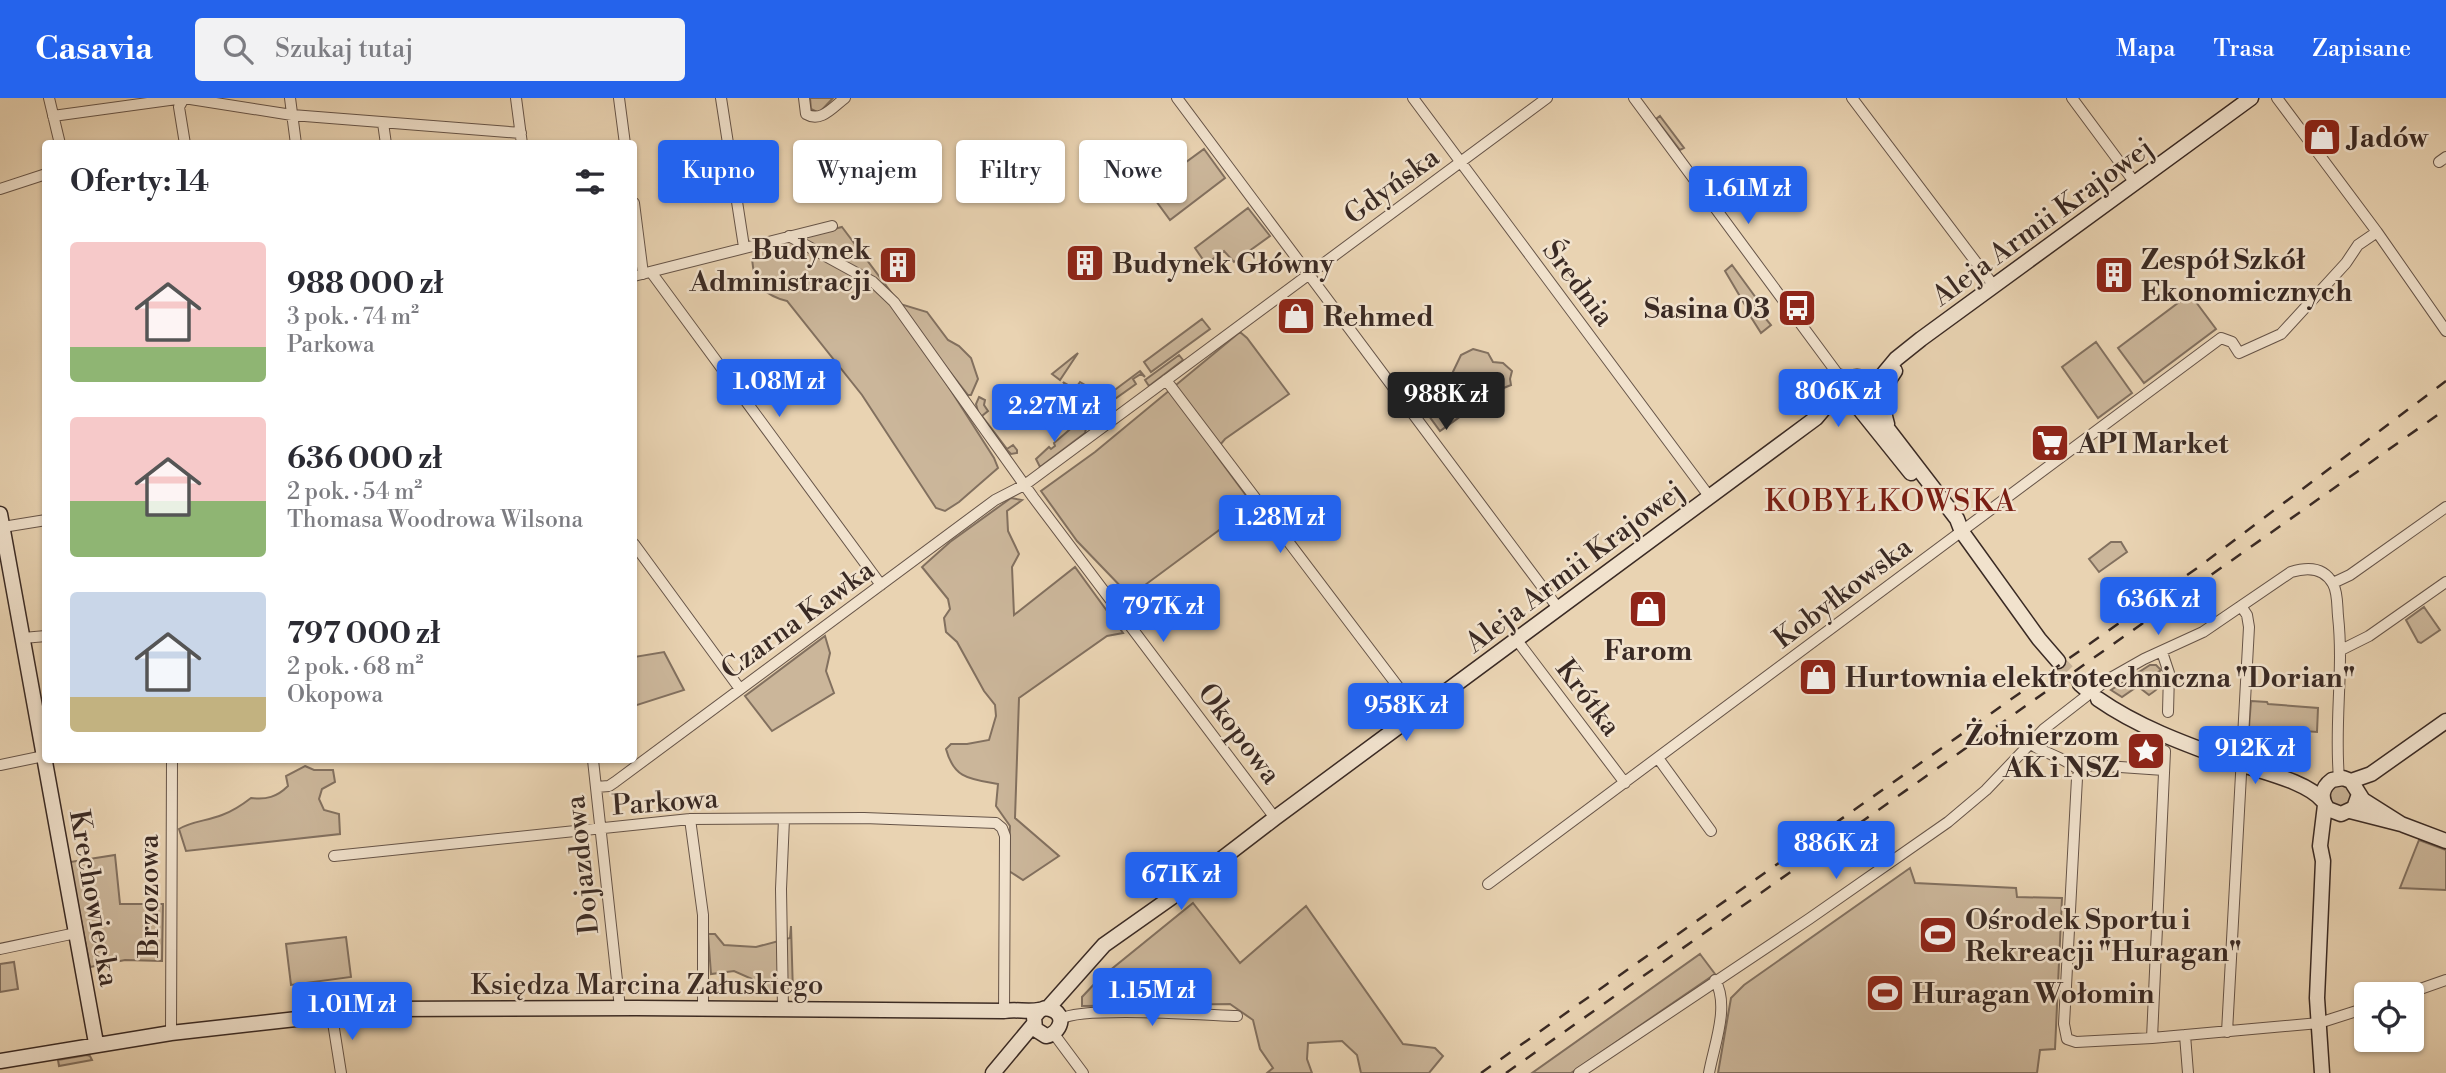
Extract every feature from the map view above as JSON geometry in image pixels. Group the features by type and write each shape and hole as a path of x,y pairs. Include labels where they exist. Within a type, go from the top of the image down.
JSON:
{"street":[{"path":"49,98 60,140"},
{"path":"53,116 184,98 292,115 522,139 516,98"},
{"path":"184,98 179,107 184,140"},
{"path":"290,98 295,140"},
{"path":"619,98 624,140"},
{"path":"721,98 744,247"},
{"path":"804,98 806,114 812,118 820,117 845,98"},
{"path":"1177,98 1558,608"},
{"name":"Średnia","path":"1413,98 1709,496"},
{"name":"Gdyńska","path":"1026,484 1547,98"},
{"path":"1634,98 1854,390 1949,524 1962,532"},
{"path":"1852,98 1994,286"},
{"path":"2071,98 2135,183"},
{"name":"Aleja Armii Krajowej","path":"993,1073 1046,1021 1104,945 1854,390 1884,364 1900,356 2251,98"},
{"path":"2277,98 2377,232 2446,331"},
{"path":"383,124 385,140"},
{"path":"0,189 42,175"},
{"path":"642,274 832,226"},
{"path":"637,230 642,274 881,585"},
{"name":"Kobyłkowska","path":"1488,884 2221,338 2232,342 2239,354 2281,334 2346,263 2358,245 2377,232"},
{"name":"Okopowa","path":"789,236 865,277 888,295 1275,818"},
{"path":"1889,429 1884,409 1884,391 1900,356"},
{"path":"1166,380 1418,713"},
{"path":"1854,390 1889,429 2058,662"},
{"name":"Czarna Kawka","path":"596,787 609,786 615,782 995,499 1026,484"},
{"path":"2333,583 2350,575 2446,507"},
{"path":"1,522 42,520"},
{"name":"Krechowiecka","path":"1,522 42,745"},
{"path":"637,548 740,689"},
{"path":"1579,1073 1948,822 1986,790 2029,743 2060,715 2108,680 2203,632 2291,572 2305,568 2319,571 2333,583 2336,593 2341,650 2337,750 2339,781"},
{"path":"2341,650 2369,636 2446,582"},
{"path":"2227,1032 2249,627 2247,615 2241,607"},
{"path":"23,638 42,636"},
{"name":"Krótka","path":"1516,639 1625,783"},
{"path":"2162,652 2169,673 2168,712"},
{"path":"2094,695 2149,729 2277,775 2316,793 2332,812 2401,824 2446,841"},
{"path":"2277,775 2339,781 2371,774 2446,721"},
{"path":"2029,743 2073,764 2080,771"},
{"path":"2152,1038 2165,751"},
{"path":"0,765 42,756"},
{"path":"1658,758 1711,831"},
{"name":"Krechowiecka","path":"45,763 96,1043"},
{"name":"Brzozowa","path":"171,1033 172,763"},
{"name":"Dojazdowa","path":"593,763 620,1008"},
{"path":"2164,770 2091,765 2080,771 2077,778 2065,1016 2067,1039 2076,1042 2227,1032 2319,1023 2354,1012"},
{"path":"2339,781 2359,794 2365,802 2401,824"},
{"path":"2322,1073 2318,944 2323,792 2339,781"},
{"path":"2322,861 2331,830 2358,802 2359,794"},
{"path":"690,819 703,915 703,1008"},
{"name":"Parkowa","path":"334,856 690,819 877,819 991,823 1000,826 1005,836 1004,1011"},
{"path":"783,1009 781,889 784,819"},
{"path":"0,949 76,933"},
{"path":"1709,1073 1722,1003 1721,990 1715,980"},
{"path":"2424,988 2446,980"},
{"name":"Księdza Marcina Załuskiego","path":"0,1060 171,1033 398,1009 1004,1011 1046,1021"},
{"path":"1083,1073 1046,1021 1072,1015 1115,1013 1237,1016"},
{"path":"332,1016 341,1073"},
{"path":"2185,1035 2188,1073"}],"shaded area":[{"path":"810,98 833,98 819,113 811,109"},
{"path":"1660,116 1684,148 1680,150 1656,119"},
{"path":"1204,149 1225,178 1170,220 1158,203 1187,203 1187,161"},
{"path":"1248,208 1270,236 1234,262 1224,251 1206,264 1195,248"},
{"path":"842,227 900,304 927,312 948,340 971,358 978,379 971,395 968,395 946,367 943,378 998,468 945,511 936,508 862,395 787,301 766,292 755,275 752,259 767,246"},
{"path":"1732,265 1759,302 1748,310 1725,271"},
{"path":"2190,294 2216,329 2144,383 2118,348"},
{"path":"1757,308 1771,325 1761,333 1749,314"},
{"path":"1202,319 1210,329 1151,372 1144,362"},
{"path":"1240,332 1289,394 1225,439 1214,452 1253,505 1141,588 1128,594 1077,541 1041,491 1095,452"},
{"path":"2096,342 2132,393 2098,418 2062,367"},
{"path":"1473,349 1488,353 1493,362 1503,363 1512,371 1511,385 1496,391 1440,431 1418,401 1450,378 1461,355"},
{"path":"1078,353 1060,380 1052,374"},
{"path":"1179,355 1183,360 1149,386 1145,380"},
{"path":"1140,371 1145,377 1141,374 1133,379 1136,384 1112,401 1108,395"},
{"path":"1063,382 1075,389 1080,382 1105,397 1107,399 1098,406 1105,411 1067,387"},
{"path":"979,397 985,400 984,405 988,411 982,416 1007,449 1013,445 1017,453 1011,454 1007,450 978,412 976,404"},
{"path":"1075,425 1087,425 1085,433 1040,467 1036,459 1049,447 1051,449 1055,446 1054,443"},
{"path":"1011,498 1022,500 1007,511 1008,531 1019,554 1012,567 1014,615 1075,567 1123,633 1107,636 1019,698 1015,818 1059,856 1023,880 1009,871 1010,826 996,806 998,784 964,776 949,759 946,749 951,744 989,740 996,716 995,705 984,691 957,642 946,632 944,618 950,609 948,599 922,567 950,542"},
{"path":"2111,542 2121,542 2127,552 2099,572 2089,559"},
{"path":"2424,607 2440,630 2421,643 2406,620"},
{"path":"825,636 830,653 826,671 834,693 772,731 745,696"},
{"path":"664,652 684,690 637,705 637,656"},
{"path":"2150,665 2156,665 2161,670 2122,697 2111,690"},
{"path":"2162,673 2158,689 2149,695 2140,688"},
{"path":"2251,701 2318,708 2317,732 2249,727"},
{"path":"305,766 314,770 333,770 335,782 322,789 319,799 324,810 339,814 340,834 186,851 179,829 226,813 251,798 262,799 275,795 288,786 286,776"},
{"path":"2340,785 2350,792 2351,796 2344,806 2340,807 2330,800 2329,796 2336,786"},
{"path":"2419,840 2446,850 2446,890 2400,888"},
{"path":"115,855 120,904 163,904 162,961 125,960 90,967 70,862"},
{"name":"Ośrodek Sportu i Rekreacji \"Huragan\"","path":"1910,868 1915,883 2016,888 2017,897 2062,898 2055,1049 2040,1050 2037,1073 1718,1073 1731,998 1744,985"},
{"path":"1193,903 1240,963 1306,906 1403,1044 1435,1048 1443,1056 1429,1073 1361,1073 1357,1055 1342,1041 1308,1043 1307,1059 1312,1073 1267,1073 1273,1068 1260,1049 1253,1020 1230,1004 1082,1006 1082,997 1098,980"},
{"path":"791,926 793,993 755,988 752,979 734,971 711,974 708,934 715,934 724,945 756,947 790,938"},
{"path":"346,937 351,977 291,985 286,944"},
{"path":"1700,954 1715,974 1571,1073 1532,1073"},
{"path":"14,962 18,989 0,992 0,964"},
{"path":"87,1055 92,1060 59,1066 58,1060"}],"tunnel":[{"path":"2058,661 2080,684"}],"railway":[{"path":"1481,1073 2200,566 2446,381"},
{"path":"1506,1073 2446,409"}],"place":[{"name":"Jadów","path":"2322,137"},
{"name":"Budynek Główny","path":"1085,263"},
{"name":"Budynek Administracji","path":"898,265"},
{"name":"Zespół Szkół Ekonomicznych","path":"2114,275"},
{"name":"Sasina 03","path":"1797,308"},
{"name":"Rehmed","path":"1296,316"},
{"name":"API Market","path":"2050,443"},
{"name":"Farom","path":"1648,609"},
{"name":"Hurtownia elektrotechniczna \"Dorian\"","path":"1818,677"},
{"name":"Żołnierzom AK i NSZ","path":"2146,751"},
{"name":"Ośrodek Sportu i Rekreacji \"Huragan\"","path":"1938,935"},
{"name":"Huragan Wołomin","path":"1885,993"}],"district":[{"name":"KOBYŁKOWSKA","path":"1891,501"}]}
